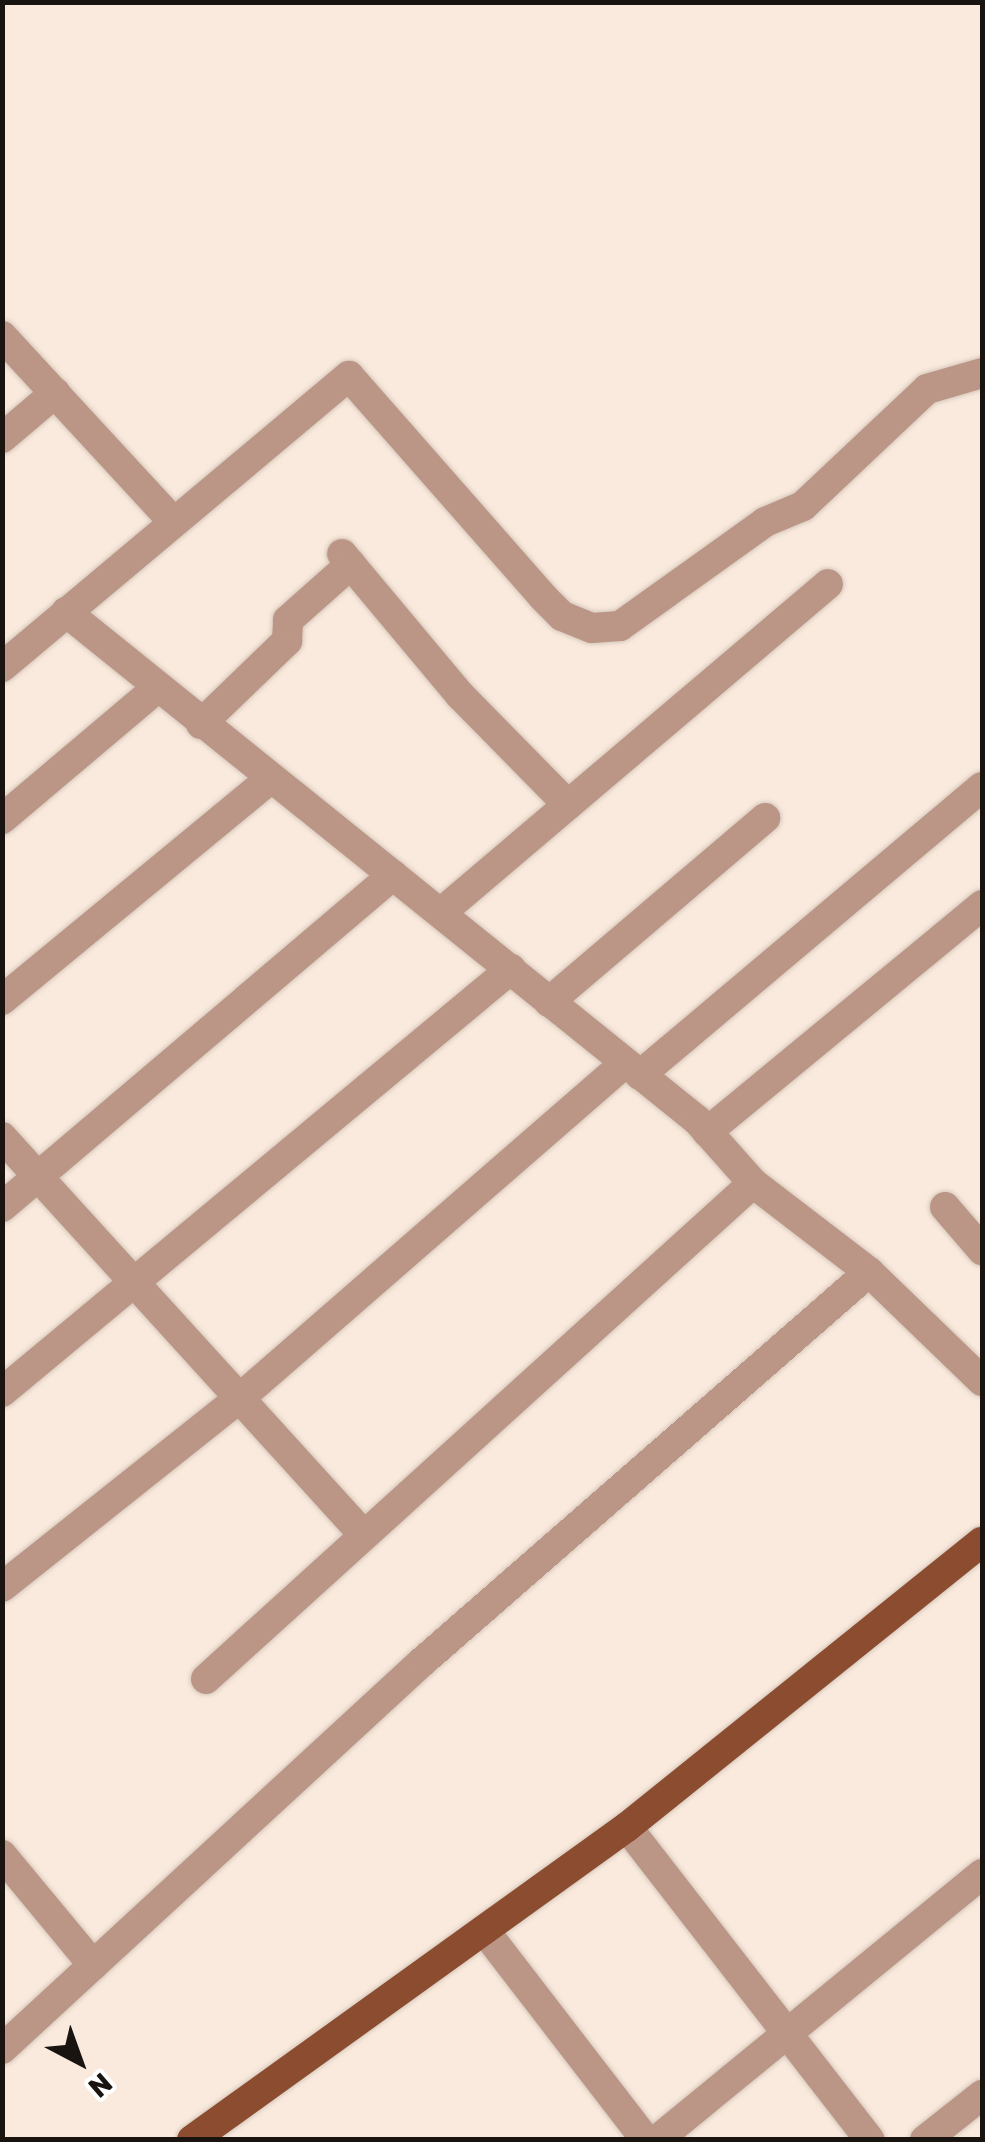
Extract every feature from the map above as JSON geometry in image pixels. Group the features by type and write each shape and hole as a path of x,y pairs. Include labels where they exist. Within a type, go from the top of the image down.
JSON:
{"main road":[{"path":"192,2140 628,1826 982,1542"}],"street":[{"path":"2,336 172,520"},
{"path":"2,668 172,520 349,376 562,616 592,628 620,626 764,522 803,506 927,389 982,373"},
{"path":"2,438 55,393"},
{"path":"200,724 287,640 288,620 346,559 460,695 568,805"},
{"path":"443,911 828,584"},
{"path":"66,612 268,780 443,911 708,1132 753,1183 869,1272 982,1382"},
{"path":"2,819 156,688"},
{"path":"2,1000 268,780"},
{"path":"2,1587 240,1398 632,1069 982,787"},
{"path":"550,1002 766,818"},
{"path":"2,1207 393,874"},
{"path":"708,1132 982,905"},
{"path":"2,1392 512,969"},
{"path":"2,1137 363,1534"},
{"path":"206,1679 753,1183"},
{"path":"945,1208 982,1250"},
{"path":"2,2049 422,1662 869,1272"},
{"path":"628,1826 870,2140"},
{"path":"8,1873 93,1965"},
{"path":"658,2140 790,2036 982,1874"},
{"path":"484,1930 646,2140"},
{"path":"925,2140 982,2095"}]}
